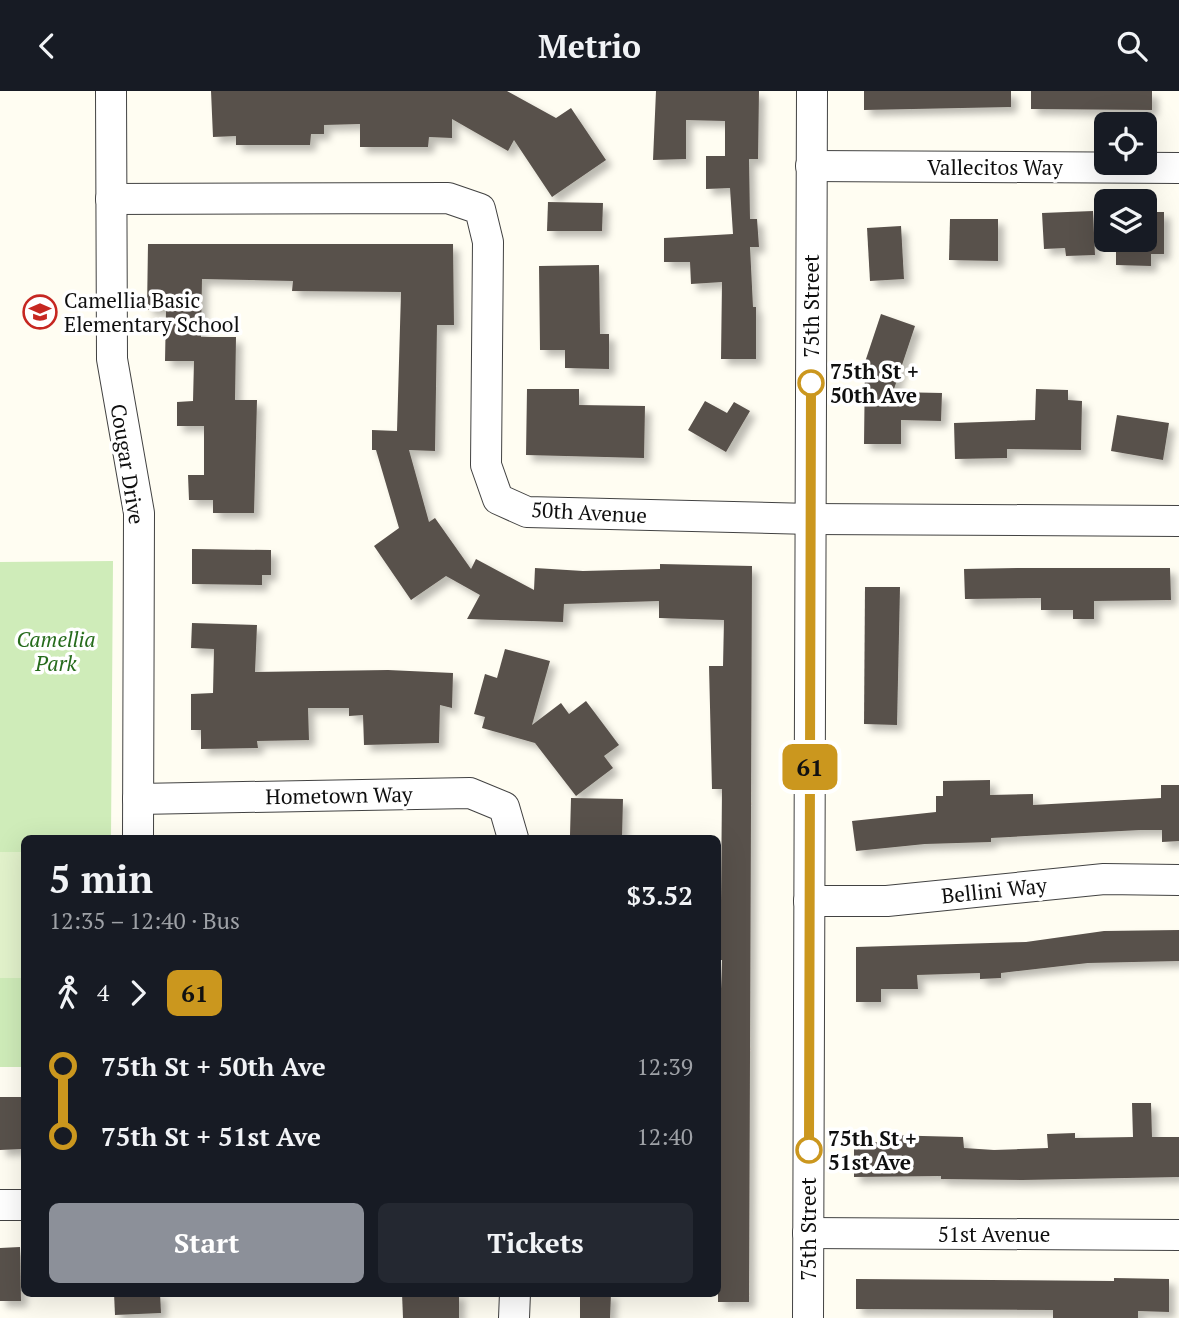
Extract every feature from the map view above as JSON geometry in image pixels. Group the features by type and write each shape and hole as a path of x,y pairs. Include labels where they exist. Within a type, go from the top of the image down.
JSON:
{"street":[{"name":"Cougar Drive","path":"111,91 112,359 139,513 138,835"},
{"name":"75th Street","path":"808,1318 811,91"},
{"name":"Vallecitos Way","path":"811,166 1179,167"},
{"name":"50th Avenue","path":"111,199 448,198 480,209 488,242 486,465 498,499 527,512 811,519 1179,521"},
{"name":"Hometown Way","path":"138,799 470,793 504,807 512,835"},
{"name":"Bellini Way","path":"809,901 887,901 1104,879 1179,880"},
{"path":"0,1205 21,1205"},
{"name":"51st Avenue","path":"808,1233 1179,1235"},
{"path":"514,1318 515,1297"}],"green space":[{"name":"Camellia Park","path":"113,561 111,835 21,835 21,1067 0,1067 0,562"},
{"path":"0,852 21,852 21,978 0,978"}],"building":[{"path":"211,91 507,91 556,118 571,108 606,160 552,197 514,140 508,151 452,119 452,138 429,137 428,147 360,147 360,124 324,125 324,134 311,134 310,145 236,145 236,136 213,137"},
{"path":"656,91 759,91 758,159 749,159 750,219 757,219 759,247 750,247 753,307 756,307 756,359 721,359 722,282 691,284 690,262 664,262 664,238 733,234 730,188 706,189 706,156 725,156 725,121 686,120 686,159 653,160"},
{"path":"864,91 1011,91 1011,107 864,110"},
{"path":"1031,91 1152,91 1152,110 1031,109"},
{"path":"548,202 603,203 602,231 547,231"},
{"path":"1093,211 1095,255 1066,256 1065,248 1044,249 1042,213"},
{"path":"1157,212 1164,212 1164,254 1151,254 1151,266 1116,265 1116,252 1157,252"},
{"path":"950,219 998,219 998,261 949,260"},
{"path":"901,226 904,279 870,281 867,228"},
{"path":"148,244 453,244 454,325 437,325 435,451 409,450 429,522 435,518 471,569 476,559 534,590 535,568 583,571 660,569 660,564 752,566 749,1302 718,1302 718,1297 721,1297 722,789 712,789 709,666 723,666 724,620 659,618 659,601 564,604 563,622 467,619 480,595 446,576 411,600 374,546 399,528 376,450 372,450 372,430 397,431 401,292 292,291 293,281 202,279 201,337 236,337 235,400 257,400 254,513 213,513 213,500 189,500 188,475 204,475 204,426 177,426 177,402 193,401 194,361 165,361 166,310 147,310"},
{"path":"599,265 600,334 609,334 609,369 565,368 565,350 540,350 539,266"},
{"path":"881,314 915,326 893,392 942,393 941,421 901,420 901,444 864,444 865,362"},
{"path":"527,389 579,389 579,405 645,406 644,458 526,455"},
{"path":"1036,389 1068,390 1068,400 1082,401 1081,450 1007,449 1007,458 955,459 954,423 1035,420"},
{"path":"705,401 727,413 734,402 750,411 726,452 688,430"},
{"path":"1117,415 1169,423 1163,460 1111,451"},
{"path":"192,549 271,550 271,575 262,575 262,585 192,584"},
{"path":"1170,568 1171,600 1094,601 1094,619 1073,619 1073,610 1041,610 1041,598 965,599 964,569"},
{"path":"865,587 900,587 897,725 864,724"},
{"path":"192,623 257,625 255,672 388,670 453,673 452,708 440,705 439,743 364,745 363,715 349,716 349,708 308,708 309,740 257,741 258,748 201,749 201,730 191,730 191,694 213,693 214,649 191,648"},
{"path":"505,649 550,661 532,725 561,703 569,714 586,701 619,745 604,756 613,768 576,796 535,743 482,728 485,717 474,714 485,674 497,678"},
{"path":"990,780 990,795 1033,794 1033,805 1161,798 1161,785 1179,785 1179,841 1162,842 1162,830 1140,830 991,838 991,842 925,844 856,851 852,821 936,812 936,796 943,796 943,781"},
{"path":"571,798 623,799 622,835 570,835"},
{"path":"1179,930 1179,961 1088,963 1001,973 1001,978 980,979 980,973 917,975 918,989 881,989 881,1002 856,1002 856,947 1026,942 1104,931"},
{"path":"0,1097 21,1097 21,1149 0,1150"},
{"path":"1132,1103 1151,1103 1152,1137 1179,1137 1179,1177 1022,1180 941,1179 941,1176 854,1177 854,1143 884,1142 883,1135 963,1137 964,1148 1048,1148 1047,1134 1075,1133 1075,1138 1133,1137"},
{"path":"20,1247 21,1301 0,1301 0,1248"},
{"path":"1114,1278 1169,1279 1169,1312 1138,1311 1138,1318 1053,1318 1053,1310 856,1309 856,1279 1114,1281"},
{"path":"114,1297 160,1297 161,1313 115,1315"},
{"path":"402,1297 459,1297 459,1318 403,1318"},
{"path":"580,1297 611,1297 610,1318 580,1318"}],"bus line":[{"name":"61","path":"809,1150 811,383"}],"place":[{"name":"Camellia Basic Elementary School","path":"40,312"},
{"name":"75th St + 50th Ave","path":"811,383"},
{"name":"75th St + 51st Ave","path":"809,1150"}]}
